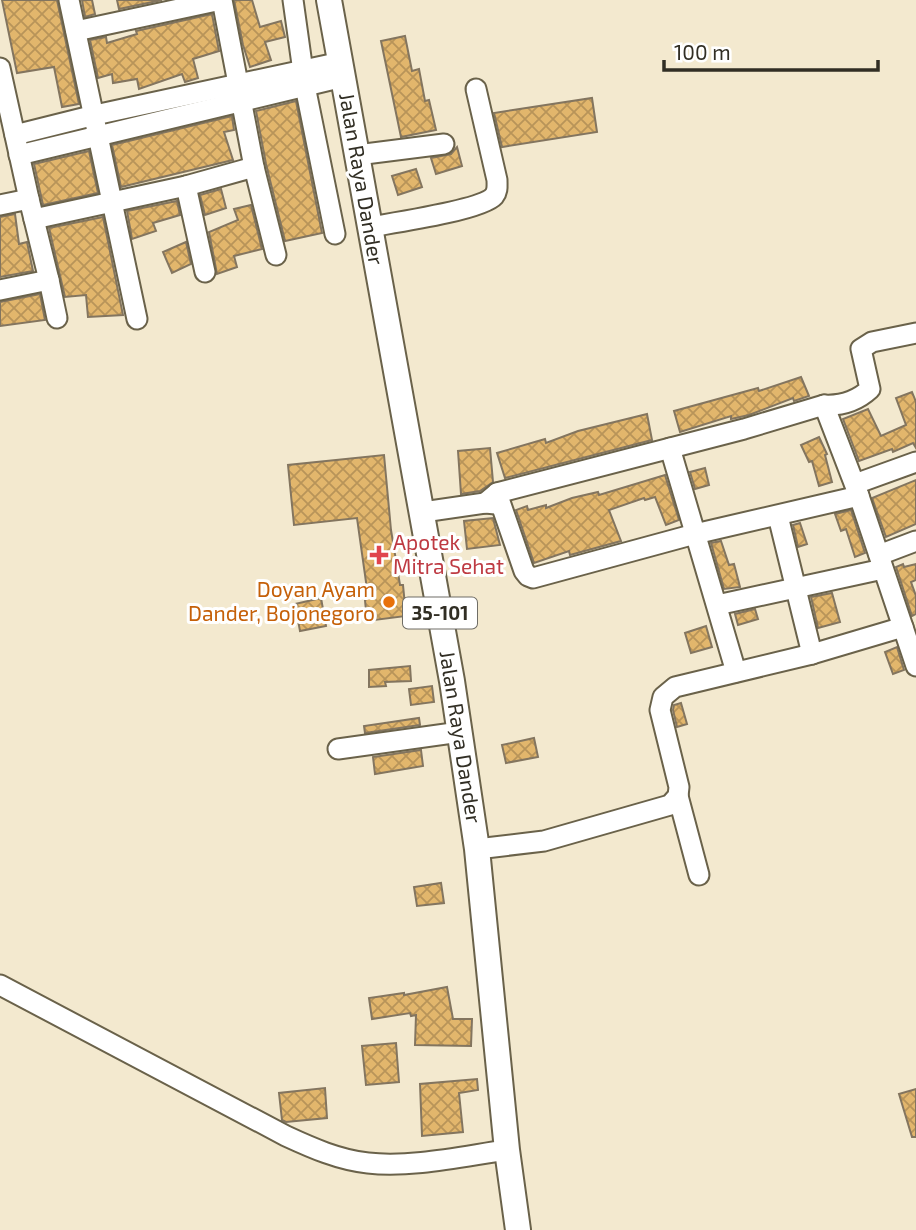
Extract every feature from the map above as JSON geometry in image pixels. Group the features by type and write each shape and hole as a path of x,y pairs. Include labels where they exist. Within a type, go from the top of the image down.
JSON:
{"main road":[{"name":"Jalan Raya Dander","path":"329,0 423,512 460,732 477,849 507,1150 518,1230"}],"street":[{"path":"69,0 136,319"},
{"path":"76,31 221,0 254,167 276,255"},
{"path":"293,0 304,79 335,234"},
{"path":"9,128 241,92 342,70"},
{"path":"1,75 9,128 19,155 57,318"},
{"path":"370,227 463,208 487,201 494,195 496,180 476,89"},
{"path":"19,155 241,92"},
{"path":"357,155 444,144"},
{"path":"34,219 186,186 254,167"},
{"path":"186,186 205,272"},
{"path":"0,205 29,200"},
{"path":"0,290 49,280"},
{"path":"423,512 521,494 746,435 830,409 862,396 870,389 861,349 872,342 916,333"},
{"path":"830,409 881,562 908,630 916,666"},
{"path":"672,454 736,672"},
{"path":"494,500 524,570 533,578 695,534 778,516 857,490 916,462"},
{"path":"778,516 812,654"},
{"path":"717,605 796,588 881,562 916,541"},
{"path":"699,875 661,718 660,702 663,696 675,687 908,630"},
{"path":"338,749 460,732"},
{"path":"477,849 558,838 620,817 662,808 670,805 678,796"},
{"path":"0,985 286,1136 335,1156 371,1163 398,1163 507,1150"}],"building":[{"path":"2,0 57,0 79,104 62,107 54,67 17,73"},
{"path":"82,0 92,0 95,14 85,17"},
{"path":"117,0 162,0 119,9"},
{"path":"234,0 252,0 260,27 281,21 285,37 265,42 271,60 250,67"},
{"path":"212,14 219,51 193,59 198,78 185,82 182,74 139,89 137,79 113,83 112,74 98,78 90,40 106,37 107,43 137,34 136,31"},
{"path":"405,36 412,71 419,69 425,101 429,100 436,130 401,137 381,41"},
{"path":"592,98 597,132 502,147 494,113"},
{"path":"296,101 322,233 285,241 256,111"},
{"path":"232,116 234,130 224,132 233,160 121,187 112,145"},
{"path":"457,147 462,166 436,174 431,158 451,154"},
{"path":"89,151 98,193 43,205 34,164"},
{"path":"416,169 422,187 398,195 392,176"},
{"path":"221,189 226,208 205,215 200,195"},
{"path":"177,201 180,215 153,223 156,231 132,239 127,211"},
{"path":"251,205 262,249 234,256 237,267 217,274 209,232 238,220 234,209"},
{"path":"15,214 19,244 27,242 33,271 0,277 0,217"},
{"path":"103,217 123,315 88,317 86,295 65,297 49,228"},
{"path":"186,242 191,264 172,273 163,252"},
{"path":"40,294 45,320 0,326 0,302"},
{"path":"801,377 809,396 794,401 793,398 749,415 731,419 731,416 680,432 674,411 758,388 759,391"},
{"path":"912,392 916,402 916,448 913,443 893,452 892,449 859,461 843,419 868,409 881,436 906,425 896,398"},
{"path":"647,414 652,440 505,478 497,453 545,439 546,443 578,431"},
{"path":"819,437 827,454 825,455 832,482 819,486 812,461 809,462 801,445"},
{"path":"490,448 493,482 480,491 461,494 458,451"},
{"path":"384,455 391,530 400,585 403,585 406,616 367,621 364,590 367,589 357,518 294,525 288,465"},
{"path":"705,468 709,485 695,489 690,472"},
{"path":"665,475 679,520 666,525 655,497 644,498 609,510 621,541 570,555 569,551 534,563 516,510 527,506 528,510 546,505 546,508 572,498 598,492 599,495"},
{"path":"916,480 916,524 886,537 872,498"},
{"path":"851,510 865,553 855,557 846,529 841,531 835,514"},
{"path":"493,518 500,545 467,549 464,521"},
{"path":"800,523 807,544 798,547 793,525"},
{"path":"721,541 729,565 734,564 740,587 724,589 711,543"},
{"path":"903,564 904,567 916,564 916,580 911,582 916,596 916,614 912,616 896,567"},
{"path":"832,593 840,622 818,628 811,597"},
{"path":"321,598 326,626 300,631 295,604"},
{"path":"755,609 758,619 738,625 735,614"},
{"path":"706,626 712,647 691,653 685,633"},
{"path":"897,647 904,670 893,674 885,652"},
{"path":"410,666 411,681 385,682 386,686 369,687 369,670"},
{"path":"432,686 434,702 411,705 409,689"},
{"path":"681,703 687,724 677,727 673,710 674,705"},
{"path":"419,718 420,725 365,733 364,726"},
{"path":"534,738 538,757 506,763 502,745"},
{"path":"421,750 423,766 375,774 373,757"},
{"path":"441,883 444,903 417,906 414,887"},
{"path":"447,987 453,1019 472,1019 471,1046 415,1045 416,1015 411,1016 410,1013 372,1019 369,998"},
{"path":"396,1043 399,1082 366,1085 362,1046"},
{"path":"477,1079 478,1090 459,1093 463,1132 422,1136 420,1084"},
{"path":"325,1088 327,1118 286,1122 282,1120 279,1093"},
{"path":"916,1089 916,1137 912,1137 899,1094"}],"place":[{"name":"Apotek Mitra Sehat","path":"379,555"},
{"name":"Doyan Ayam Dander, Bojonegoro","path":"389,602"}]}
